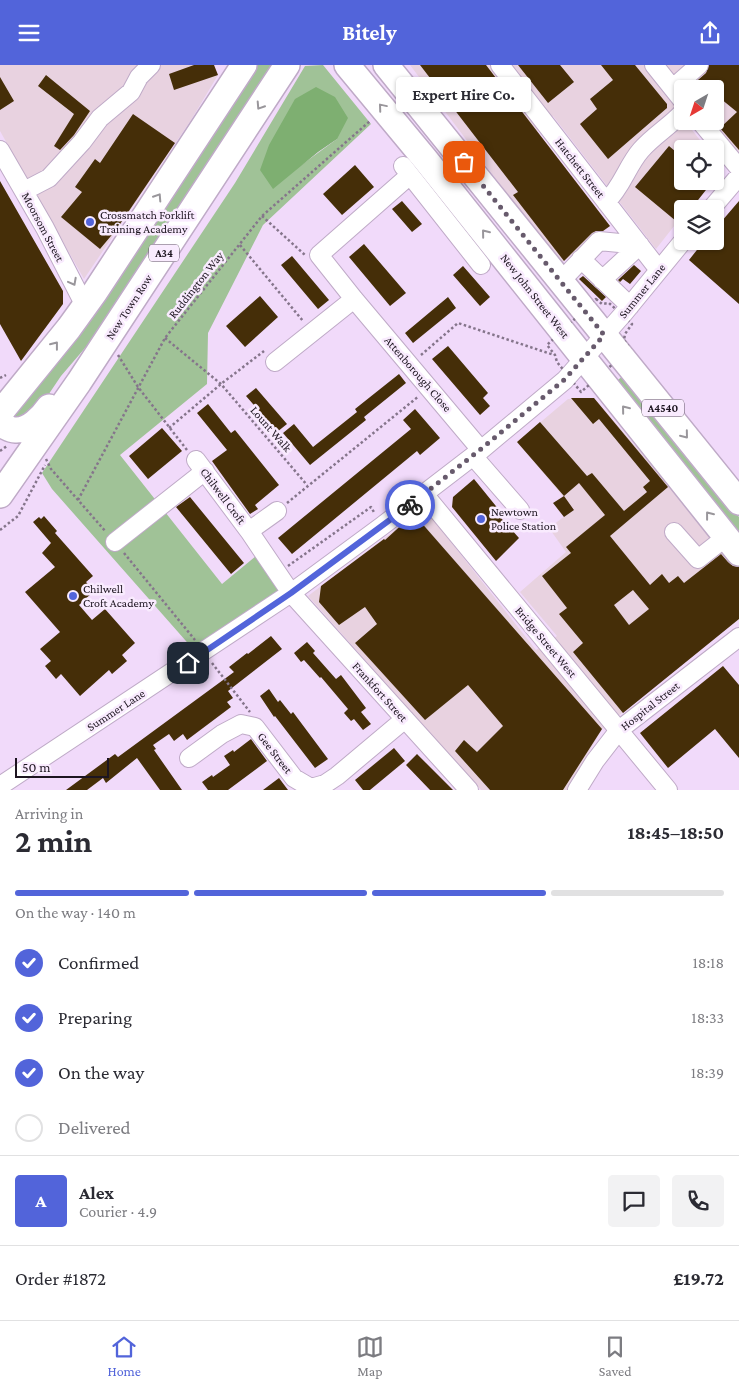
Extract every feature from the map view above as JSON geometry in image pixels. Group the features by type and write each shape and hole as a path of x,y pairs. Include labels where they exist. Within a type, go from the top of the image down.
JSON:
{"highway":[{"path":"0,413 31,377 86,306 244,65"},
{"name":"New Town Row","path":"0,495 111,344 287,65"},
{"name":"New John Street West","path":"347,65 431,167 733,545"},
{"name":"A4540","path":"386,65 739,502"},
{"path":"0,424 14,431 25,429 43,415 78,368 111,344"},
{"path":"0,430 16,455 18,469"}],"street":[{"path":"24,191 48,178 82,142 100,118 131,92 139,77 151,65"},
{"name":"Hatchett Street","path":"500,65 659,271"},
{"path":"654,65 674,89"},
{"path":"688,80 698,65"},
{"path":"606,202 616,192 641,150 674,120"},
{"path":"707,130 739,168"},
{"name":"Moorsom Street","path":"0,150 45,228 86,306"},
{"path":"319,255 406,171 481,265"},
{"path":"719,200 739,176"},
{"path":"560,282 599,241 640,245"},
{"path":"602,280 640,245"},
{"name":"Summer Lane","path":"0,786 291,593 477,453 565,379 630,306 676,250"},
{"name":"Attenborough Close","path":"319,255 354,299 430,387 520,510"},
{"path":"581,259 630,306"},
{"path":"275,362 354,299"},
{"path":"115,542 200,466"},
{"name":"Chilwell Croft","path":"200,466 249,531 291,593"},
{"name":"Bridge Street West","path":"424,494 668,790"},
{"name":"Chilwell Croft","path":"249,531 277,511"},
{"path":"674,532 698,559 733,545"},
{"name":"Frankfort Street","path":"291,593 469,790"},
{"name":"Hospital Street","path":"577,790 595,761 619,730 739,637"},
{"name":"Gee Street","path":"190,758 222,734 241,724 255,727 294,778 311,788 325,784 337,776 405,719"}],"path":[{"name":"Ruddington Way","path":"78,500 166,338 262,216 373,118"},
{"path":"262,216 304,255 319,255"},
{"path":"240,244 312,332"},
{"path":"410,365 458,323 555,355"},
{"name":"Lount Walk","path":"166,338 221,384 307,485"},
{"path":"111,344 138,387 200,466"},
{"path":"169,428 221,384 265,351 275,362"},
{"path":"277,511 430,387"},
{"path":"278,573 371,507 382,526"},
{"path":"203,653 251,712 255,727"}],"shaded area":[{"path":"0,65 214,65 218,75 191,120 84,279 0,131"},
{"path":"410,65 739,65 739,151 737,154 718,130 724,130 724,80 674,80 674,130 692,130 700,140 674,140 674,190 682,190 682,200 674,200 674,226 656,249 553,116 537,131 610,226 560,264"},
{"path":"594,398 739,567 739,619 602,729 567,790 481,790 308,596 424,508 536,650 557,636 520,592 566,552 549,528 574,509 517,442 568,399"}],"green space":[{"path":"255,65 272,65 97,334 61,376 36,413 14,424 11,410"},
{"path":"323,65 371,124 263,225 208,333 207,384 120,455 222,584 256,556 279,590 193,649 52,489 42,473 235,183 305,66","holes":["337,139 300,166 260,170"]},
{"path":"316,87 335,97 348,118 337,139 273,189 260,170 269,145 295,99"},
{"path":"624,375 739,517 739,539 613,384"}],"building":[{"path":"194,65 214,65 218,75 174,90 169,74"},
{"path":"420,65 486,65 610,226 603,231 592,233 564,261 513,195 518,192"},
{"path":"518,65 560,65 574,82 548,103"},
{"path":"601,65 635,65 667,104 667,108 608,159 580,124 597,109 590,99 613,80"},
{"path":"709,65 739,65 739,150 722,130 724,130 724,124 737,112 724,101 724,80 698,80 706,73"},
{"path":"46,75 90,111 74,135 60,150 54,146 74,114 38,86"},
{"path":"0,77 14,101 0,110"},
{"path":"133,114 175,143 116,230 100,249 61,217 82,192 75,187 95,159 100,163"},
{"path":"669,146 674,150 674,190 706,190 698,200 674,200 674,219 635,187"},
{"path":"355,165 374,187 342,215 323,194"},
{"path":"0,181 63,291 63,304 21,361 0,324"},
{"path":"402,201 422,224 412,232 392,209"},
{"path":"739,201 739,304 689,260 697,250 724,250 724,218"},
{"path":"364,244 406,293 390,306 349,257"},
{"path":"292,256 329,300 318,309 281,265"},
{"path":"634,265 641,271 630,284 623,279 620,282 618,280"},
{"path":"463,266 490,297 480,306 453,275"},
{"path":"583,276 606,297 602,301 579,279"},
{"path":"260,296 278,317 245,347 226,326"},
{"path":"448,297 456,308 413,343 405,333"},
{"path":"448,346 488,393 483,398 490,406 480,415 432,359"},
{"path":"399,374 406,383 364,417 366,420 310,465 283,433 294,424 313,447 357,412 355,409"},
{"path":"256,388 287,424 277,432 246,396"},
{"path":"571,398 594,398 668,487 610,536 650,585 662,574 669,583 678,576 684,583 721,554 733,566 739,567 739,619 623,713 573,652 583,643 559,614 567,608 542,576 571,553 566,547 605,515 579,483 564,496 517,442 540,422 587,476 592,473 624,511 647,492 643,487 650,481 599,419 593,424","holes":["633,590 649,609 629,625 614,605"]},
{"path":"208,404 231,433 235,430 279,485 255,505 258,509 250,514 212,461 227,450 197,413"},
{"path":"415,409 440,438 420,455 417,451 292,554 278,538 411,429 403,420"},
{"path":"162,428 182,451 148,479 129,456"},
{"name":"Newtown Police Station","path":"474,479 504,516 501,518 519,538 496,561 452,507 453,497"},
{"path":"564,496 574,510 564,517 553,503"},
{"path":"190,497 244,563 231,574 176,507"},
{"path":"44,516 57,531 55,533 93,576 86,582 94,591 79,605 92,620 105,609 135,643 122,655 127,661 112,674 109,670 80,696 61,674 56,679 45,666 51,661 40,649 60,632 25,592 55,567 42,553 51,543 33,522 39,517 41,519"},
{"path":"407,520 412,526 419,520 602,729 563,790 490,790 455,751 464,740 477,752 503,726 468,685 425,720 355,643 377,624 365,607 339,625 319,602 321,586 385,540"},
{"path":"271,636 282,649 228,691 233,698 227,702 231,707 187,740 183,734 174,741 169,734 153,745 156,749 154,750 182,790 160,790 137,758 106,783 103,778 87,790 66,790 115,754 118,757 234,672 229,667"},
{"path":"307,642 315,651 313,653 336,679 341,675 366,708 361,712 371,724 363,730 354,719 351,721 344,713 348,709 321,677 304,660 301,662 294,653"},
{"path":"723,666 739,685 739,758 715,729 668,768 640,733"},
{"path":"269,689 278,702 280,700 291,714 293,712 328,759 315,768 274,717 260,696"},
{"path":"251,739 267,761 228,790 208,790 202,782 230,765 224,756 233,750 234,752"},
{"path":"394,748 405,761 370,790 363,790 355,780"},
{"path":"417,754 453,790 430,790 406,765"},
{"path":"279,778 288,790 263,790"}],"way so far":[{"path":"410,505 565,379 604,335 464,162"}],"place":[{"name":"Expert Hire Co.","path":"464,162"},
{"name":"Crossmatch Forklift Training Academy","path":"90,222"},
{"name":"Newtown Police Station","path":"481,519"},
{"name":"Chilwell Croft Academy","path":"73,596"}],"route":[{"path":"188,663 291,593 410,505"}]}
